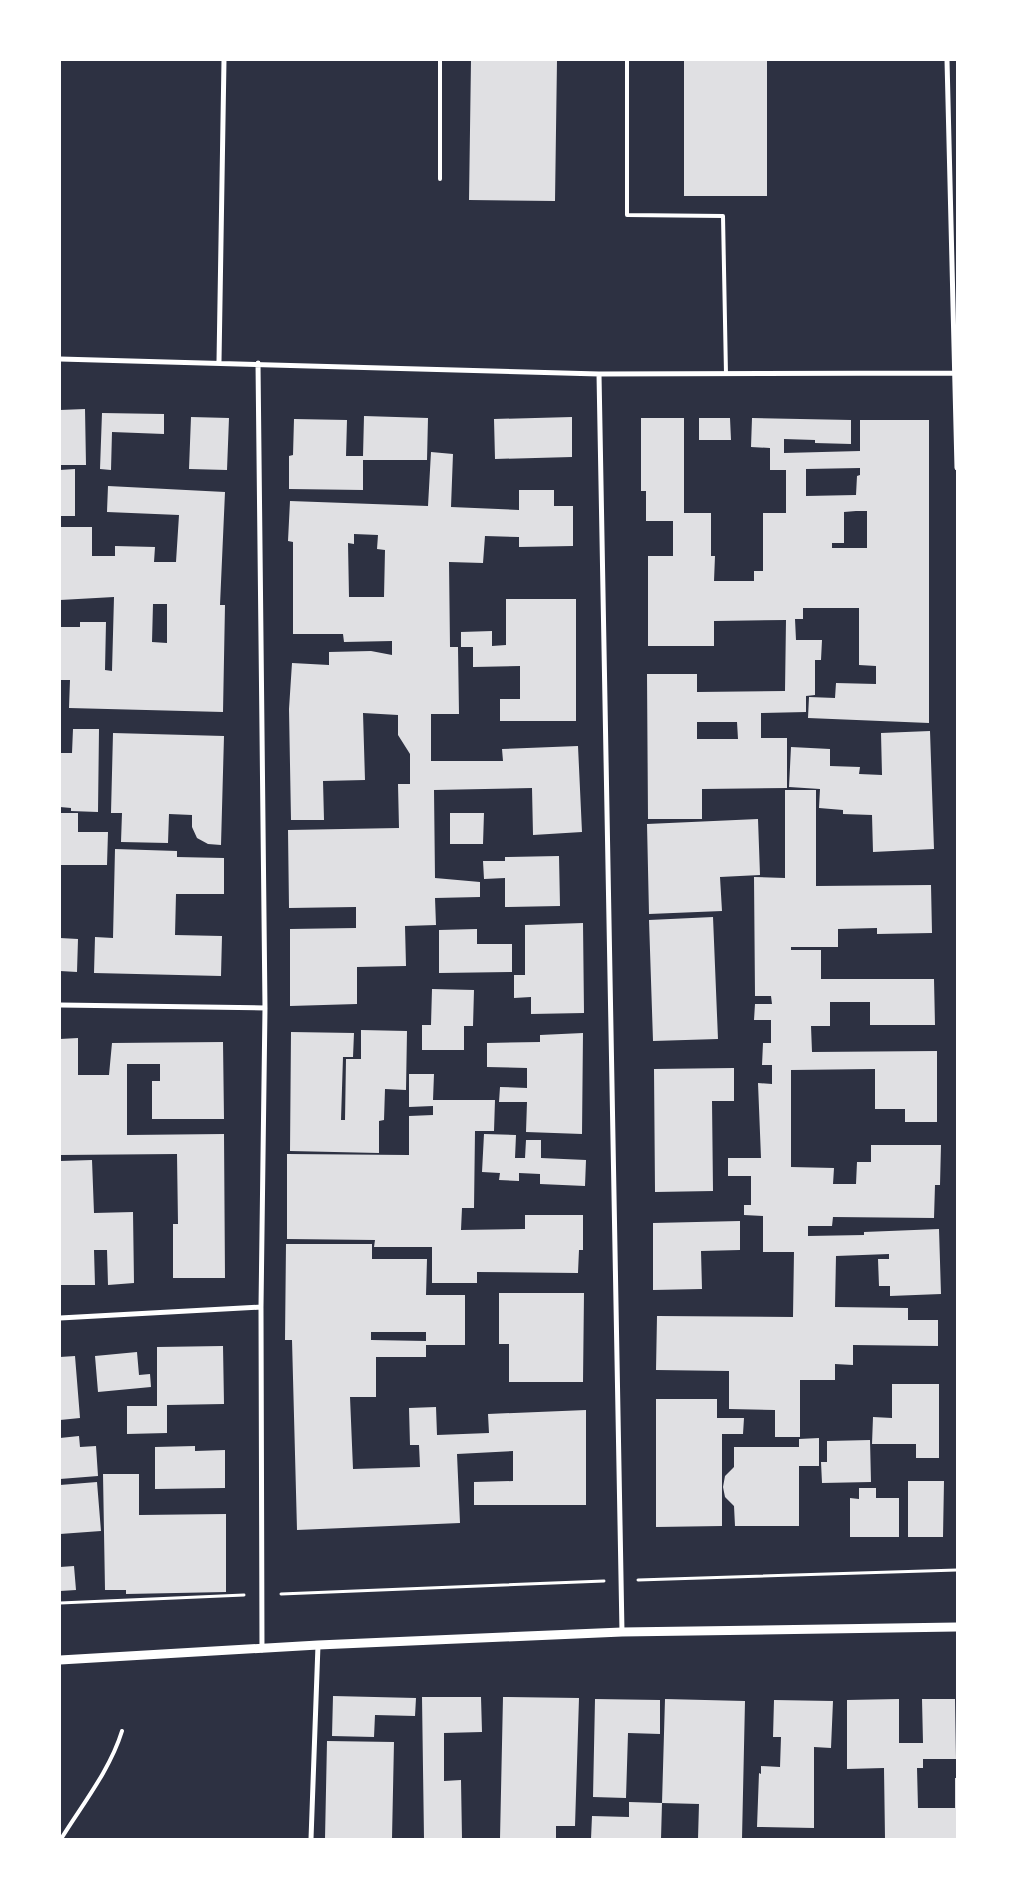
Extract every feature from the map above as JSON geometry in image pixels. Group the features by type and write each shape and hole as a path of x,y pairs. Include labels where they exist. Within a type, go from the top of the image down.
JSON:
{"street":[{"path":"219,362 224,60"},
{"path":"947,60 957,468"},
{"path":"60,359 258,363 599,374 956,373"},
{"path":"258,363 265,1008 261,1307 262,1650"},
{"path":"599,374 622,1632"},
{"path":"60,1005 265,1008"},
{"path":"60,1318 261,1307"},
{"path":"60,1660 262,1650 318,1645 622,1632 957,1627"},
{"path":"311,1839 318,1645"}],"lane":[{"path":"440,60 440,179"},
{"path":"627,60 627,215 724,216 726,374"},
{"path":"61,1839 118,1746 122,1731"}],"path":[{"path":"60,1603 957,1570"}],"building":[{"path":"471,60 557,60 555,201 469,200"},
{"path":"684,60 767,60 767,196 684,196"},
{"path":"85,409 86,465 60,465 60,410"},
{"path":"102,413 164,414 164,434 112,432 111,470 100,469"},
{"path":"364,416 428,418 427,460 363,460 363,490 289,489 289,456 293,455 294,419 347,420 346,456 363,456"},
{"path":"191,417 229,418 227,470 189,469"},
{"path":"572,417 572,457 495,459 494,419"},
{"path":"641,418 684,418 684,513 711,513 711,556 715,556 714,581 754,581 754,571 763,571 763,513 786,513 786,470 770,470 770,448 751,447 752,418 851,420 851,444 815,443 815,440 784,439 784,453 860,451 860,420 929,420 929,723 808,718 809,697 835,698 836,683 876,684 876,666 859,665 859,608 803,608 803,619 795,619 796,640 822,640 821,660 815,660 815,695 806,696 806,712 761,713 761,738 787,738 787,788 702,789 702,819 648,819 647,674 697,674 697,692 785,691 786,620 714,621 714,646 648,646 648,556 673,556 673,521 646,521 646,491 641,491","holes":["860,468 860,475 857,476 856,495 806,496 806,469","867,511 867,548 832,548 832,543 844,543 844,512","697,722 737,722 738,739 697,739"]},
{"path":"699,418 730,418 731,440 699,440"},
{"path":"431,452 453,454 451,507 519,510 519,490 554,490 554,506 573,506 573,546 519,547 519,537 485,536 483,563 449,562 450,647 458,647 459,714 431,714 431,761 503,761 502,749 578,746 582,832 533,835 532,788 434,790 435,878 480,882 480,897 435,898 436,925 405,926 406,966 357,967 357,1004 290,1006 290,929 356,928 356,907 289,908 288,830 399,828 398,784 410,784 410,754 398,735 398,715 363,713 365,780 323,781 324,820 291,820 289,709 292,663 329,665 329,652 371,651 392,655 392,641 344,642 343,634 293,634 293,542 288,541 290,501 428,506","holes":["354,534 378,535 377,549 385,550 384,597 349,597 348,543 354,544"]},
{"path":"75,469 75,516 60,516 60,470"},
{"path":"108,486 225,492 220,605 225,605 223,712 69,708 70,680 60,680 60,627 80,627 80,622 106,622 105,670 112,671 114,597 60,600 60,527 92,527 92,556 115,556 115,546 155,547 154,562 176,562 179,515 107,512","holes":["153,604 167,604 167,643 152,642"]},
{"path":"506,599 576,599 576,721 500,721 500,699 520,699 520,666 473,667 473,647 461,647 461,632 492,631 492,646 506,645"},
{"path":"73,729 99,729 98,812 71,811 71,808 60,807 60,753 72,753"},
{"path":"930,731 934,849 873,852 872,815 843,814 843,810 819,808 820,789 789,787 791,747 830,749 830,766 860,767 859,774 882,775 881,733"},
{"path":"113,733 224,736 221,845 208,844 197,838 192,827 192,815 169,814 168,843 121,842 122,813 111,813"},
{"path":"785,790 816,790 816,886 931,885 932,933 877,934 877,928 838,929 838,947 791,947 791,950 821,950 821,979 934,979 935,1025 870,1025 870,1002 830,1002 830,1026 811,1026 812,1052 937,1051 937,1122 905,1122 905,1109 875,1109 875,1069 791,1070 791,1167 834,1168 833,1184 856,1184 857,1162 871,1162 871,1145 941,1145 940,1185 935,1185 934,1218 833,1217 832,1226 808,1226 808,1236 864,1235 864,1232 939,1229 941,1294 890,1296 890,1286 879,1286 878,1259 889,1259 889,1254 836,1256 835,1307 908,1308 908,1320 938,1320 938,1346 853,1345 853,1365 835,1364 835,1380 800,1380 800,1437 775,1437 775,1410 729,1409 729,1371 656,1370 657,1316 793,1317 794,1252 763,1252 763,1216 744,1215 744,1205 751,1205 751,1176 728,1176 728,1158 761,1158 758,1083 772,1084 772,1065 762,1065 763,1043 771,1043 771,1020 754,1020 755,1004 772,1004 771,996 755,996 754,877 785,878"},
{"path":"60,813 78,813 78,832 108,832 107,865 60,865"},
{"path":"450,813 484,813 483,844 450,844"},
{"path":"758,819 760,875 720,877 722,911 649,914 647,824"},
{"path":"115,849 177,851 177,857 224,858 224,894 176,894 175,935 222,936 221,976 94,973 95,937 113,938"},
{"path":"559,856 560,906 505,907 505,878 484,879 483,861 505,861 505,857"},
{"path":"713,917 718,1039 653,1041 649,920"},
{"path":"583,923 584,1013 531,1014 531,997 514,998 514,975 525,975 525,925"},
{"path":"477,929 477,944 512,944 512,972 439,973 439,930"},
{"path":"60,938 78,939 77,972 60,971"},
{"path":"432,989 474,990 473,1026 464,1026 464,1050 422,1050 422,1025 431,1025"},
{"path":"361,1030 407,1031 406,1090 385,1089 384,1120 379,1121 379,1153 290,1151 291,1032 354,1033 353,1057 343,1057 341,1120 345,1120 346,1059 361,1059"},
{"path":"583,1033 582,1134 526,1132 527,1102 499,1102 500,1087 527,1088 527,1068 487,1067 487,1043 540,1042 540,1035"},
{"path":"78,1038 78,1075 109,1075 112,1043 223,1042 224,1119 152,1119 152,1081 160,1081 160,1064 127,1064 127,1135 224,1134 225,1278 173,1278 173,1224 178,1224 177,1154 60,1155 60,1039"},
{"path":"734,1068 734,1101 712,1101 713,1191 655,1192 654,1069"},
{"path":"409,1074 434,1074 433,1100 495,1100 494,1131 475,1131 474,1208 462,1208 461,1230 525,1229 525,1215 583,1215 583,1250 579,1250 578,1273 477,1272 477,1283 432,1283 432,1247 374,1247 375,1240 287,1239 287,1154 409,1155 409,1116 433,1115 433,1106 409,1107"},
{"path":"484,1134 516,1135 515,1158 525,1158 526,1140 541,1140 541,1158 586,1160 585,1186 540,1184 540,1174 519,1173 519,1181 499,1180 500,1173 482,1172"},
{"path":"92,1160 94,1213 133,1212 134,1283 108,1285 107,1250 94,1250 95,1285 60,1285 60,1161"},
{"path":"740,1221 740,1250 701,1251 702,1289 653,1290 653,1223"},
{"path":"286,1244 372,1244 372,1259 427,1259 426,1295 465,1295 465,1345 426,1345 426,1357 376,1357 376,1397 350,1397 353,1469 420,1467 419,1445 410,1445 409,1408 436,1407 437,1435 489,1433 488,1414 586,1410 586,1505 474,1505 474,1482 513,1481 513,1451 457,1454 460,1523 297,1530 292,1340 285,1340","holes":["371,1332 426,1332 426,1341 371,1340"]},
{"path":"499,1293 584,1293 583,1382 509,1382 509,1344 499,1344"},
{"path":"223,1346 224,1404 167,1405 167,1433 127,1434 127,1406 157,1406 157,1347"},
{"path":"137,1352 139,1375 150,1374 151,1387 98,1392 95,1356"},
{"path":"75,1356 80,1418 60,1420 60,1357"},
{"path":"892,1384 939,1384 939,1458 916,1458 916,1444 872,1444 873,1417 892,1418"},
{"path":"656,1399 717,1399 717,1418 744,1418 743,1434 722,1434 722,1526 656,1527"},
{"path":"79,1436 80,1447 96,1446 98,1476 60,1479 60,1438"},
{"path":"819,1438 819,1466 799,1466 799,1526 735,1526 734,1506 725,1497 723,1487 725,1476 734,1467 734,1447 799,1447 799,1439"},
{"path":"870,1440 871,1482 822,1483 821,1462 827,1462 827,1441"},
{"path":"195,1446 195,1451 225,1450 225,1488 155,1489 155,1447"},
{"path":"103,1474 139,1474 139,1515 226,1514 226,1592 126,1594 126,1590 105,1590"},
{"path":"908,1481 944,1481 943,1537 908,1537"},
{"path":"97,1482 101,1531 60,1534 60,1485"},
{"path":"859,1488 876,1488 876,1498 899,1498 899,1537 850,1537 850,1498 859,1499"},
{"path":"74,1566 76,1590 60,1591 60,1567"},
{"path":"333,1696 416,1698 415,1716 375,1715 374,1737 332,1736"},
{"path":"422,1697 481,1697 482,1732 444,1733 444,1781 461,1780 462,1839 424,1839"},
{"path":"503,1697 579,1698 575,1826 556,1826 556,1839 500,1839"},
{"path":"595,1699 660,1700 660,1734 628,1733 626,1798 593,1797"},
{"path":"665,1699 745,1701 742,1839 698,1839 699,1804 662,1803"},
{"path":"899,1699 899,1743 923,1743 922,1699 955,1699 956,1759 923,1759 923,1768 917,1768 918,1808 955,1808 955,1778 957,1778 957,1839 885,1839 884,1768 847,1769 847,1700"},
{"path":"774,1700 833,1701 831,1748 814,1747 814,1828 757,1827 759,1773 761,1774 761,1766 780,1767 781,1737 773,1737"},
{"path":"327,1741 394,1742 392,1839 325,1839"},
{"path":"629,1802 662,1803 661,1839 591,1839 592,1816 629,1817"}]}
